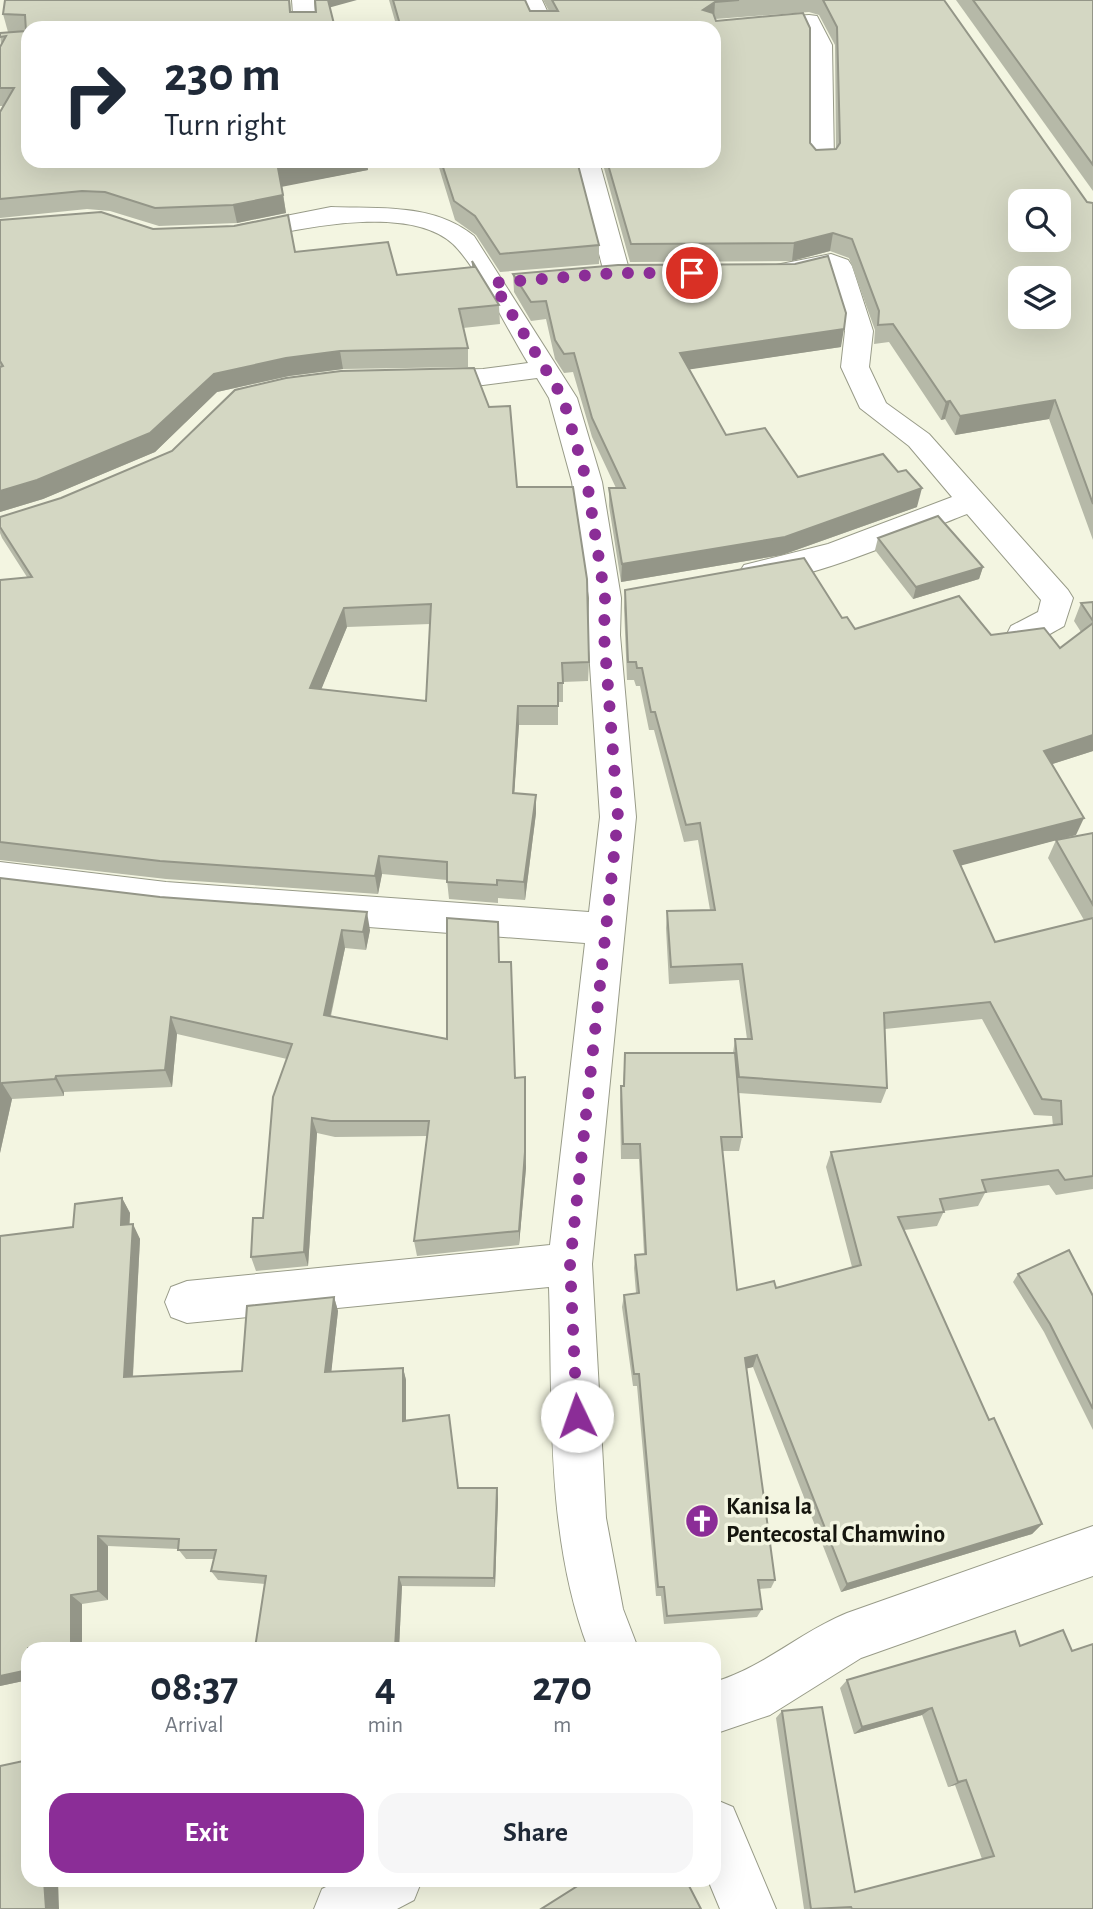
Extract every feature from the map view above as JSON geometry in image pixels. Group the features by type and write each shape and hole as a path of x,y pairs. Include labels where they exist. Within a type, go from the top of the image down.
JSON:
{"street":[{"path":"303,0 304,21"},
{"path":"531,0 541,21"},
{"path":"721,28 809,21 821,45 822,161"},
{"path":"589,168 617,274"},
{"path":"211,235 237,234 331,215 414,217 440,224 465,241 507,282 543,369 563,398 587,482 618,596 604,635 618,817 570,1264 582,1518 598,1609 611,1642"},
{"path":"752,272 792,272 831,262 839,266 859,331 855,367 874,408 919,440 1057,598 1053,618 1023,634"},
{"path":"403,377 483,377 543,369"},
{"path":"724,577 787,568 973,500"},
{"path":"0,877 166,897 608,929"},
{"path":"187,1302 570,1264"},
{"path":"721,1707 752,1697 847,1638 1093,1551"},
{"path":"721,1843 748,1909"},
{"path":"342,1909 381,1887"}],"building":[{"path":"5,0 289,0 290,12 316,12 315,0 328,0 333,21 25,21 25,15 3,14"},
{"path":"393,0 525,0 530,11 558,11 552,0 739,0 715,2 703,10 713,13 716,21 399,21"},
{"path":"823,0 944,0 1087,202 1093,203 1093,504 1055,400 960,416 950,401 946,402 893,324 878,325 879,311 852,239 833,233 794,243 631,244 609,168 721,168 721,21 716,21 803,13 810,28 810,143 816,150 836,149 840,143 837,27"},
{"path":"973,0 1093,0 1093,165"},
{"path":"21,31 21,168 278,168 283,195 233,205 155,208 105,192 82,191 0,199 0,112 14,88 0,88 0,47 6,36 0,37 0,33"},
{"path":"443,168 579,168 599,245 500,254 475,216 454,201"},
{"path":"101,212 153,229 234,226 288,215 295,252 388,242 397,275 474,267 472,261 499,305 459,309 468,348 340,351 286,358 214,374 150,433 37,480 0,491 0,367 3,366 0,361 0,220"},
{"path":"828,256 846,313 844,329 680,353 726,435 765,428 798,477 883,454 898,472 906,470 922,488 785,537 622,564 609,488 625,488 592,418 574,353 564,354 555,340 546,301 531,302 513,274 618,265 795,264"},
{"path":"474,368 489,407 510,406 517,487 573,487 587,579 589,662 562,663 563,683 558,683 558,706 518,706 513,793 536,795 524,882 497,880 497,885 447,882 447,862 379,856 375,876 160,861 0,842 0,580 32,577 0,527 0,517 61,498 172,451 235,390 286,378 341,371","holes":["431,604 426,701 310,688 344,608"]},
{"path":"938,516 983,567 916,587 878,538"},
{"path":"804,558 842,618 847,617 855,629 959,596 991,635 1044,628 1060,648 1093,623 1093,735 1044,751 1084,818 954,851 995,942 1093,918 1093,1176 1065,1180 1058,1170 982,1180 986,1192 940,1199 944,1212 898,1217 989,1420 994,1418 1042,1524 847,1584 757,1355 745,1358 775,1580 758,1580 762,1609 667,1616 664,1587 658,1587 639,1374 634,1374 624,1295 639,1293 635,1255 646,1254 640,1144 623,1144 621,1086 624,1086 625,1053 735,1053 742,1137 721,1137 737,1290 774,1281 776,1288 861,1265 831,1152 1062,1124 1061,1101 1042,1099 990,1002 884,1013 887,1088 739,1077 735,1039 752,1039 742,964 671,967 667,911 715,910 700,823 686,825 655,712 651,712 642,668 637,668 636,662 628,662 625,590"},
{"path":"1093,602 1093,621 1081,603"},
{"path":"1093,833 1093,905 1056,840"},
{"path":"0,878 160,897 367,912 363,932 342,930 324,1015 447,1039 447,918 498,922 499,962 511,962 515,1078 525,1077 525,1152 519,1231 414,1241 429,1121 331,1121 312,1118 304,1252 251,1257 253,1218 263,1218 273,1097 292,1044 171,1017 165,1070 56,1076 55,1079 2,1083 0,1092"},
{"path":"122,1198 121,1225 133,1224 124,1377 242,1371 247,1306 334,1297 325,1372 403,1368 403,1421 449,1415 458,1488 497,1488 494,1578 399,1577 395,1642 256,1642 266,1576 211,1571 216,1550 178,1550 179,1539 98,1536 98,1591 71,1595 71,1642 21,1642 21,1672 0,1676 0,1236 73,1227 75,1204"},
{"path":"1069,1250 1093,1296 1093,1409 1050,1324 1018,1274"},
{"path":"1063,1630 1072,1651 1093,1644 1093,1909 811,1909 782,1711 822,1707 855,1892 994,1856 966,1780 958,1782 932,1708 862,1727 847,1680 1015,1631 1020,1646"},
{"path":"21,1762 21,1887 44,1887 46,1909 0,1909 0,1766"},
{"path":"576,1887 690,1887 701,1909 541,1909"}],"place":[{"name":"Kanisa la Pentecostal Chamwino","path":"702,1521"}],"route":[{"path":"577,1416 570,1264 618,817 604,635 605,598 587,482 563,398 493,283 617,273 692,273"}]}
